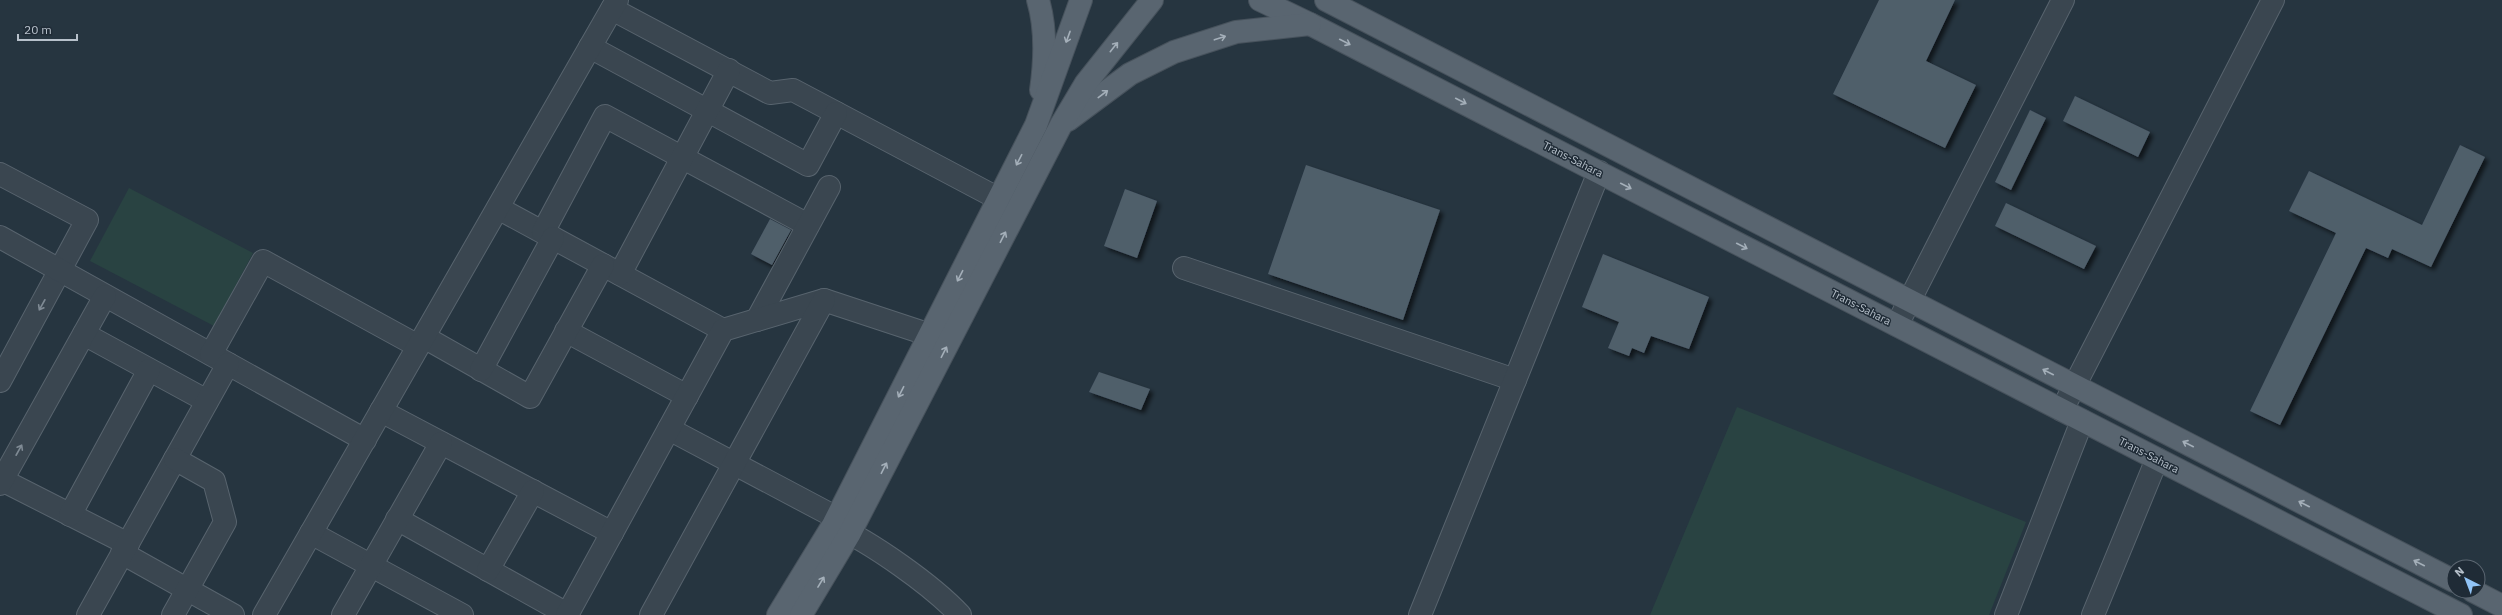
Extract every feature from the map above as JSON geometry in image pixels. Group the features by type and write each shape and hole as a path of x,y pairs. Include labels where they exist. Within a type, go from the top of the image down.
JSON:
{"main road":[{"path":"1036,125 1044,71 1041,11 1038,0"},
{"path":"801,615 840,525 930,335 1036,125 1081,0"},
{"path":"778,615 840,525 1086,83 1152,0"},
{"name":"Trans-Sahara","path":"1260,0 1310,24 2461,615"},
{"path":"1326,0 2446,577"},
{"path":"1061,126 1130,74 1174,52 1236,32 1310,24"},
{"path":"2486,598 2502,606"}],"street":[{"path":"1897,325 2063,0"},
{"path":"2062,410 2273,0"},
{"path":"264,615 615,4 770,93 793,90 999,199"},
{"path":"590,47 808,165 836,113"},
{"path":"88,615 207,401 219,359 263,261 421,342 481,370 530,397 566,330 612,270 682,158 729,70"},
{"path":"481,370 605,116 808,225"},
{"path":"1420,615 1599,172"},
{"path":"0,174 87,220 0,381"},
{"path":"757,320 829,187"},
{"path":"498,208 723,330 824,300 930,335"},
{"path":"0,238 365,440"},
{"path":"1184,268 1515,380"},
{"path":"105,296 1,481 70,515 187,589 233,615"},
{"path":"650,615 824,300"},
{"path":"566,330 687,396"},
{"path":"397,519 567,615 723,330"},
{"path":"84,334 207,401"},
{"path":"70,515 149,370"},
{"path":"381,411 612,533"},
{"path":"2006,615 2082,421"},
{"path":"669,429 734,464 840,525 930,588 960,615"},
{"path":"342,615 441,442"},
{"path":"173,615 225,522 214,481 175,459"},
{"path":"2093,615 2157,459"},
{"path":"488,570 533,491"},
{"path":"311,533 462,615"}],"green space":[{"path":"129,188 253,253 214,326 90,261"},
{"path":"1737,407 2026,522 1989,615 1650,615"}],"building":[{"path":"1879,0 1955,0 1926,61 1976,85 1945,148 1833,94"},
{"path":"2075,96 2150,132 2138,157 2063,121"},
{"path":"2030,110 2046,118 2011,190 1995,182"},
{"path":"2460,145 2485,157 2431,267 2392,249 2388,258 2366,248 2280,425 2250,411 2336,233 2289,211 2309,171 2422,225"},
{"path":"1306,165 1440,210 1403,320 1268,274"},
{"path":"1125,189 1157,201 1137,258 1104,246"},
{"path":"2006,203 2096,246 2084,269 1995,226"},
{"path":"770,219 791,230 772,265 751,254"},
{"path":"1603,254 1709,297 1689,349 1651,336 1644,353 1632,348 1629,356 1608,348 1619,322 1582,307"},
{"path":"1099,372 1150,389 1141,410 1089,392"}]}
